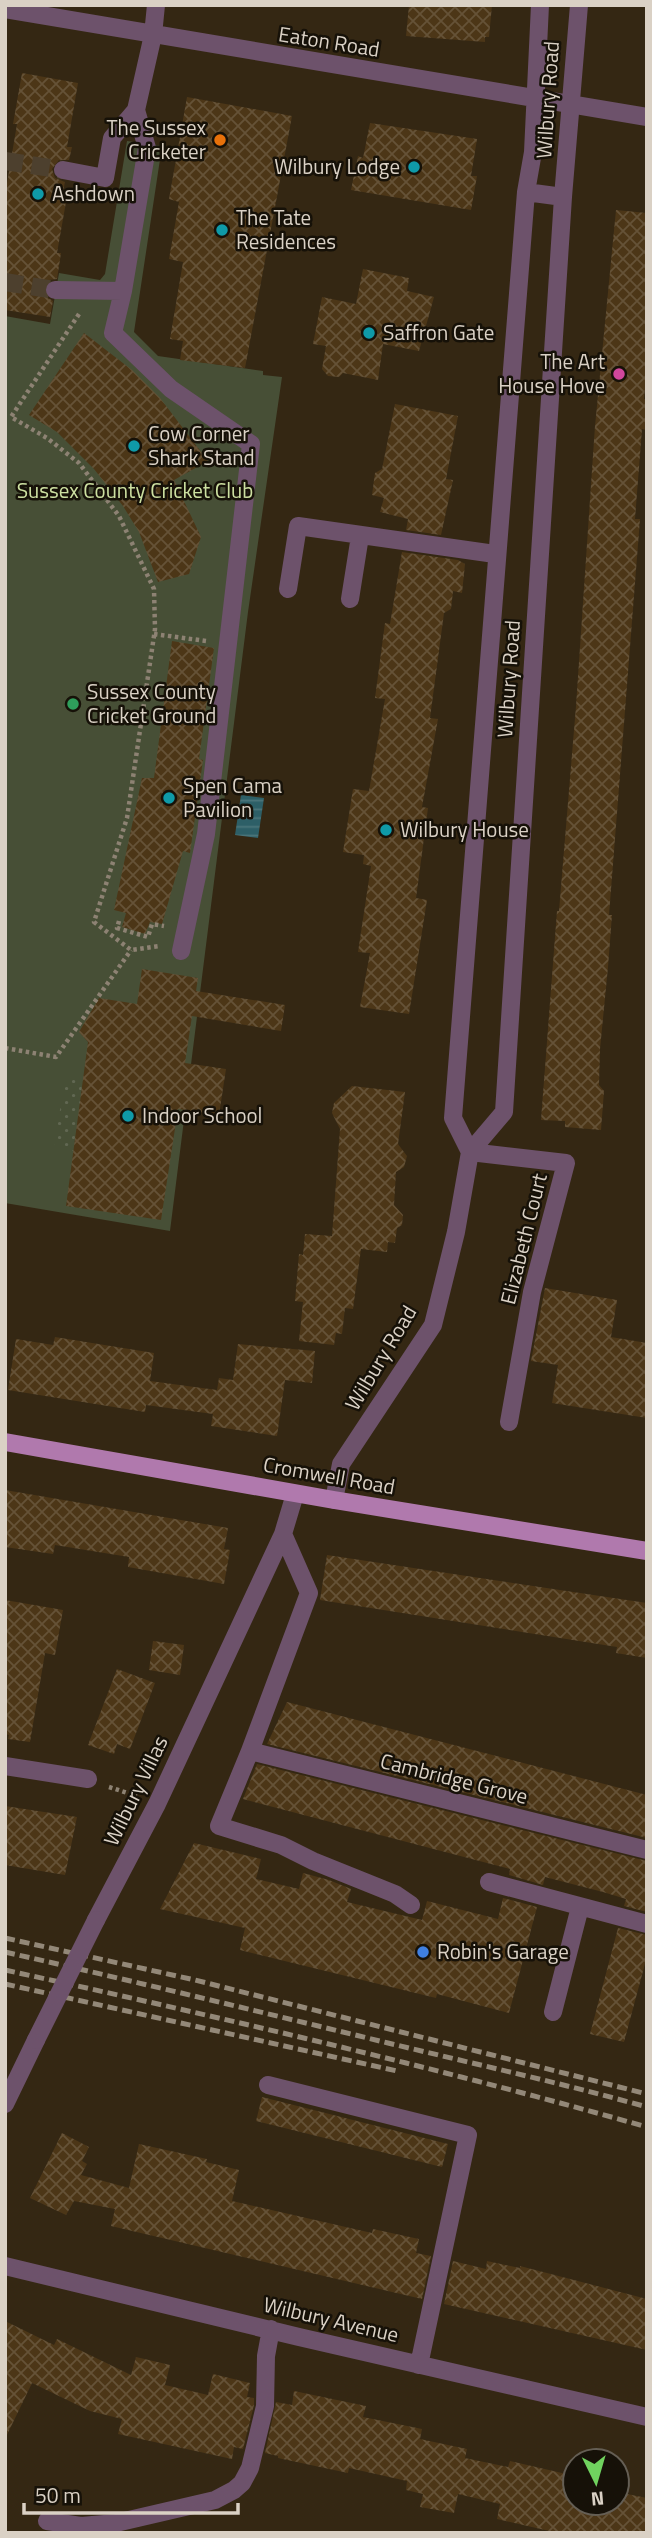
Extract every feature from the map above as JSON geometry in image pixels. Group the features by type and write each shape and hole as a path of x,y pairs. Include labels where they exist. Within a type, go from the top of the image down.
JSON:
{"main road":[{"name":"Cromwell Road","path":"5,1442 295,1494 647,1551"}],"street":[{"path":"63,170 105,178 112,138 136,110 153,35 156,5"},
{"name":"Wilbury Road","path":"470,1152 453,1118 495,554 526,192 533,152 540,5"},
{"name":"Wilbury Road","path":"334,1500 341,1464 433,1325 456,1232 470,1152 504,1112 571,104 575,6"},
{"name":"Eaton Road","path":"6,14 153,35 647,117"},
{"path":"136,110 147,148 123,291 113,333 170,390 251,444 206,834 181,951"},
{"path":"526,192 563,197"},
{"path":"55,290 123,291"},
{"path":"288,589 298,526 495,554"},
{"path":"350,599 360,536"},
{"name":"Elizabeth Court","path":"470,1152 566,1163 532,1293 509,1422"},
{"name":"Wilbury Villas","path":"5,2104 157,1804 283,1534 295,1494"},
{"path":"283,1534 309,1593 219,1826 281,1845 395,1894 411,1905"},
{"name":"Cambridge Grove","path":"250,1751 647,1850"},
{"path":"5,1766 88,1779"},
{"path":"489,1882 647,1924"},
{"path":"553,2012 580,1907"},
{"path":"268,2085 468,2134 419,2365"},
{"name":"Wilbury Avenue","path":"5,2266 647,2417"},
{"path":"47,2521 81,2526 116,2523 215,2500 234,2490 242,2483 250,2468 265,2406 266,2357 271,2329"}],"path":[{"path":"5,1048 56,1058 131,950 94,922 127,818 155,634 154,589 119,516 79,463 47,438 11,417 94,292"},
{"path":"155,634 228,643"},
{"path":"119,922 117,928 149,937 152,924 164,927 168,921 168,932"},
{"path":"88,1779 157,1804"}],"green space":[{"name":"Sussex County Cricket Club","path":"127,141 162,146 134,332 158,356 263,371 263,375 282,377 248,612 170,1231 5,1203 5,316 50,324 59,273 100,280 105,274"},
{"path":"65,1078 83,1080 73,1151 54,1148"}],"water":[{"path":"241,795 264,798 258,838 235,835"}],"building":[{"path":"409,5 492,5 489,37 485,37 485,42 406,36"},
{"name":"Ashdown","path":"22,73 78,83 67,147 72,147 69,160 59,160 52,169 55,178 65,182 61,201 66,202 57,253 61,253 57,279 49,280 44,289 45,296 53,301 50,317 5,310 5,195"},
{"name":"The Tate Residences","path":"187,97 292,116 245,368 180,360 183,341 170,339 183,262 169,259 179,202 169,199"},
{"name":"Wilbury Lodge","path":"370,123 477,139 471,176 477,176 471,210 351,190 358,156 363,158"},
{"path":"616,210 647,213 647,367 644,399 647,399 647,430 642,429 635,519 640,519 600,1049 599,1085 604,1091 601,1130 565,1127 565,1121 541,1120 576,706 595,426"},
{"name":"Saffron Gate","path":"363,269 409,278 407,291 434,297 419,351 383,344 378,380 343,373 339,377 328,376 322,369 326,346 313,344 322,297 356,304"},
{"name":"Cow Corner Shark Stand","path":"84,333 132,370 160,398 208,461 174,480 201,537 189,574 158,582 139,532 123,506 94,469 57,432 29,415"},
{"path":"395,404 458,416 446,479 453,480 441,535 406,530 408,519 380,512 384,498 372,495 375,473 382,469"},
{"path":"402,552 458,560 465,564 462,593 453,591 451,609 444,613 430,718 438,719 422,807 428,808 416,898 427,900 409,1014 360,1007 370,953 358,952 371,866 363,864 364,855 343,852 353,789 369,791 385,699 375,698 385,623 390,624"},
{"name":"Spen Cama Pavilion","path":"172,641 214,648 190,853 183,851 162,924 150,922 145,934 122,927 126,913 114,910 142,778 154,778"},
{"name":"Indoor School","path":"142,969 198,978 196,991 285,1005 281,1031 192,1016 185,1063 226,1069 219,1115 178,1109 161,1220 66,1206 88,1042 79,1032 99,998 137,1004"},
{"path":"352,1086 405,1092 398,1144 407,1156 404,1167 396,1172 394,1205 403,1215 402,1225 397,1228 395,1243 388,1242 387,1252 361,1249 353,1309 345,1308 342,1334 336,1333 334,1345 299,1341 303,1302 295,1301 299,1254 303,1255 305,1234 332,1236 340,1129 332,1113 334,1103"},
{"path":"545,1288 617,1300 611,1337 647,1343 647,1418 552,1403 558,1365 531,1361"},
{"path":"55,1337 154,1353 150,1381 217,1390 219,1378 233,1380 238,1344 315,1351 312,1383 285,1380 277,1436 211,1426 213,1414 146,1405 145,1412 8,1390 16,1339 53,1345"},
{"path":"5,1490 228,1528 224,1549 230,1550 224,1584 128,1567 129,1557 55,1545 53,1554 5,1547"},
{"path":"327,1555 647,1603 647,1658 616,1653 617,1647 320,1600"},
{"path":"5,1600 63,1610 55,1655 45,1653 30,1742 8,1739 9,1735 5,1734"},
{"path":"153,1641 184,1645 180,1675 149,1670"},
{"path":"117,1669 155,1683 130,1749 117,1744 114,1754 88,1745"},
{"path":"287,1702 647,1795 647,1838 267,1744"},
{"path":"257,1764 647,1861 647,1912 624,1906 626,1899 603,1892 545,1877 543,1885 509,1875 510,1869 243,1799"},
{"path":"5,1806 77,1817 65,1875 5,1865"},
{"path":"194,1843 261,1859 256,1879 299,1889 303,1873 351,1889 347,1902 422,1920 427,1901 498,1919 503,1898 537,1907 509,2013 240,1950 245,1928 160,1909"},
{"path":"618,1928 647,1935 646,1960 624,2042 590,2034"},
{"path":"262,2097 448,2144 442,2167 256,2121"},
{"path":"62,2133 89,2147 82,2161 87,2164 81,2175 129,2188 139,2144 207,2159 206,2162 239,2170 232,2201 372,2233 373,2229 419,2239 416,2253 431,2256 422,2299 111,2226 115,2209 74,2201 66,2215 30,2198"},
{"path":"453,2261 486,2269 487,2261 520,2266 647,2299 647,2350 444,2304"},
{"path":"5,2321 54,2345 57,2339 131,2375 136,2357 170,2365 165,2385 208,2395 213,2374 250,2383 247,2397 254,2398 254,2405 243,2449 234,2447 232,2459 118,2434 122,2419 90,2411 32,2383 5,2439"},
{"path":"294,2391 366,2406 363,2417 422,2429 420,2439 467,2449 465,2458 508,2467 510,2461 561,2473 561,2517 631,2517 631,2495 647,2498 647,2533 558,2533 497,2519 500,2504 458,2494 454,2513 420,2507 423,2494 406,2490 407,2481 349,2468 348,2473 265,2453 276,2402 292,2405"}],"tunnel":[{"path":"5,161 63,170"},
{"path":"5,282 55,290"}],"railway":[{"path":"5,1938 195,1980 647,2094"},
{"path":"5,1952 647,2107"},
{"path":"5,1970 327,2044 647,2127"},
{"path":"5,1984 397,2071"}],"place":[{"name":"The Sussex Cricketer","path":"220,140"},
{"name":"Wilbury Lodge","path":"414,167"},
{"name":"Ashdown","path":"38,194"},
{"name":"The Tate Residences","path":"222,230"},
{"name":"Saffron Gate","path":"369,333"},
{"name":"The Art House Hove","path":"619,374"},
{"name":"Cow Corner Shark Stand","path":"134,446"},
{"name":"Sussex County Cricket Ground","path":"73,704"},
{"name":"Spen Cama Pavilion","path":"169,798"},
{"name":"Wilbury House","path":"386,830"},
{"name":"Indoor School","path":"128,1116"},
{"name":"Robin's Garage","path":"423,1952"}]}
